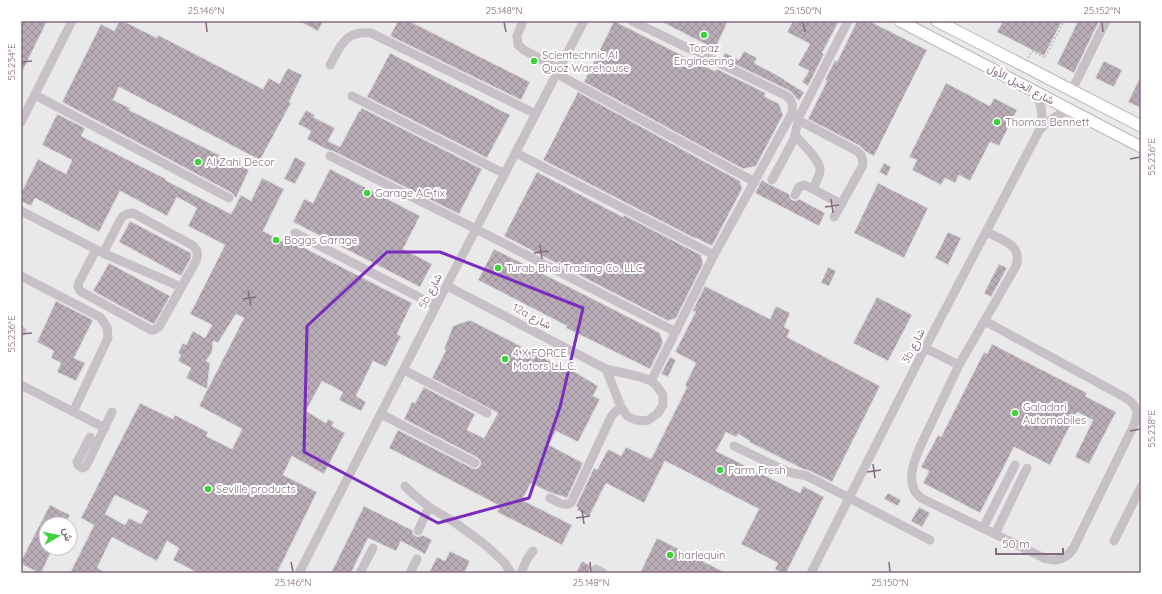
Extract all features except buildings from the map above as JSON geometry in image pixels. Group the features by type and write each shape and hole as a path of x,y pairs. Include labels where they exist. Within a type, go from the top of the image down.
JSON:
{"main road":[{"name":"شارع الخيل الأول","path":"900,21 1141,146"},
{"name":"شارع الخيل الأول","path":"937,21 1141,126"}],"street":[{"path":"21,122 72,21"},
{"path":"524,21 517,36 518,45 521,48 558,71 755,182"},
{"name":"5b شارع","path":"299,573 584,21"},
{"path":"606,369 621,407 627,416 636,420 646,421 655,417 661,409 664,400 663,395 651,381 714,255 793,111 793,104 787,96 632,21"},
{"path":"772,180 795,135 798,120 848,21"},
{"path":"1072,90 1106,21"},
{"path":"330,65 347,38 359,33 371,33 536,114"},
{"name":"3b شارع","path":"811,573 1039,131 1042,114 1039,98 1034,91"},
{"path":"35,95 229,198"},
{"path":"352,96 505,174"},
{"name":"3b شارع","path":"1039,131 1056,115 1070,110"},
{"path":"798,120 857,151 861,155 863,161 862,167 834,217"},
{"path":"795,135 820,166 819,175 813,189"},
{"path":"516,153 714,255"},
{"path":"330,156 676,332"},
{"path":"795,195 801,186 804,186 813,189 841,204"},
{"path":"21,211 100,251 181,287"},
{"path":"130,213 136,214 192,245 196,249 198,256 159,327 154,330 148,329 80,291 78,287 79,282 100,251 122,217 130,213"},
{"path":"985,321 1130,401 1134,404 1137,413 1137,431 1071,551 1068,555 1060,559 1046,559 921,498 915,492 912,483 911,474 916,456 959,365 1016,266 1018,257 1015,248 1009,243 987,232"},
{"path":"295,233 436,306"},
{"path":"21,276 100,317 107,327 108,338 73,412"},
{"name":"12a شارع","path":"447,286 606,369 651,381"},
{"path":"926,348 959,365"},
{"path":"404,370 487,414"},
{"path":"21,385 105,428"},
{"path":"550,498 564,505 570,503 611,417 621,407"},
{"path":"90,437 77,462 78,466 82,468 87,466 112,412"},
{"path":"381,414 475,463"},
{"path":"734,446 788,472 807,476 930,540"},
{"path":"983,528 1015,465"},
{"path":"995,534 1027,468"},
{"path":"405,486 429,507 454,522 483,543 504,562 512,573"},
{"path":"1114,541 1141,487"},
{"path":"418,531 429,507"},
{"path":"360,573 373,548"},
{"path":"521,573 527,559 533,551"},
{"path":"410,573 417,559"}],"path":[{"path":"1024,66 1032,51 1045,58 1064,21"}],"highlighted area":[{"path":"387,252 440,252 583,308 560,407 529,498 438,523 304,452 307,326"}],"shaded area":[{"path":"21,21 1141,21 1141,573 21,573"}],"place":[{"name":"Topaz Engineering","path":"704,35"},
{"name":"Scientechnic Al Quoz Warehouse","path":"534,61"},
{"name":"Thomas Bennett","path":"997,122"},
{"name":"Al Zahi Decor","path":"198,162"},
{"name":"Garage AC fix","path":"367,193"},
{"name":"Boggs Garage","path":"276,240"},
{"name":"Turab Bhai Trading Co. LLC","path":"498,268"},
{"name":"4 X FORCE Motors L.L.C.","path":"505,359"},
{"name":"Galadari Automobiles","path":"1015,413"},
{"name":"Farm Fresh","path":"720,470"},
{"name":"Seville products","path":"208,489"},
{"name":"harlequin","path":"670,555"}]}
